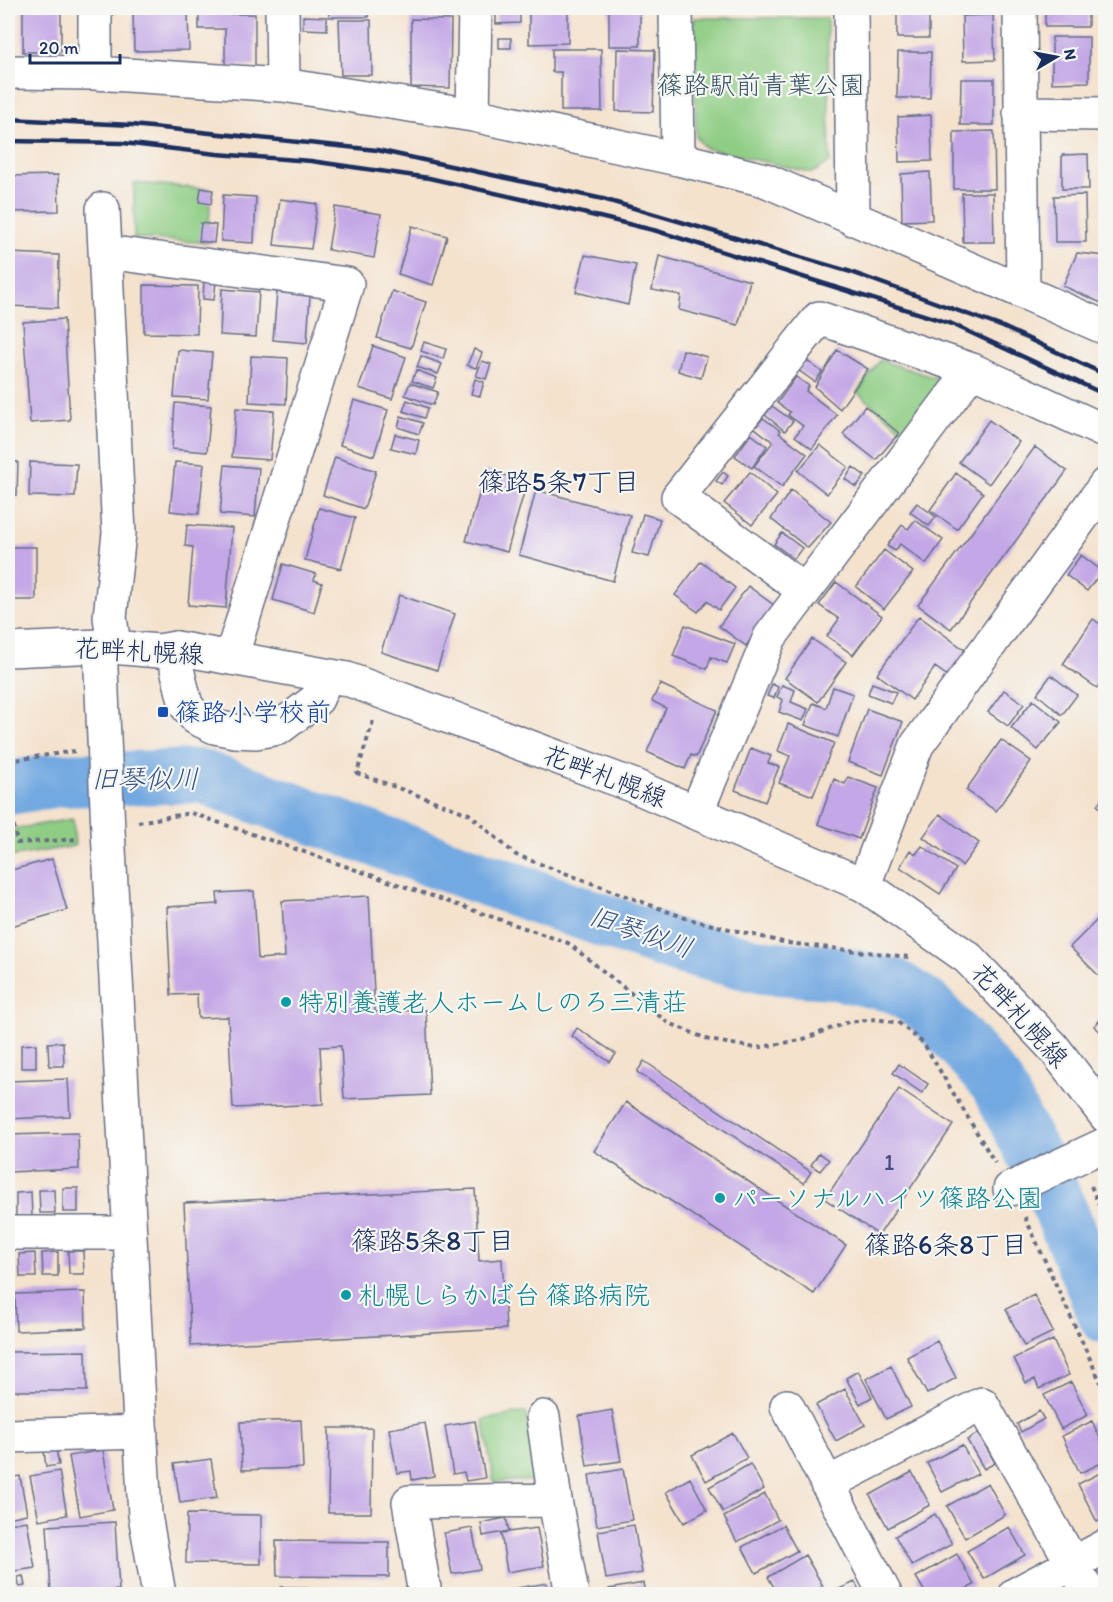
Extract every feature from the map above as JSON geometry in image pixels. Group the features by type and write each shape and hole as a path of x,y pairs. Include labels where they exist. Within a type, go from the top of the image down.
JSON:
{"street":[{"path":"95,8 95,73"},
{"path":"282,8 283,85"},
{"path":"473,115 475,8"},
{"path":"676,8 678,159"},
{"path":"851,8 853,219"},
{"path":"1020,8 1023,292"},
{"path":"8,72 95,73 283,85 473,115 678,159 765,180 1106,328"},
{"path":"1020,113 1106,114"},
{"path":"103,209 119,533 107,646 92,745 108,827 145,1515 159,1594"},
{"path":"106,252 347,284 231,658"},
{"path":"805,591 678,497 819,318 972,370 1106,432"},
{"path":"696,813 770,637 972,370"},
{"path":"864,885 917,745 1106,484"},
{"name":"花畔札幌線","path":"8,650 107,646 159,651 176,648 347,679 632,785 864,885 968,958 1053,1047 1106,1116"},
{"path":"176,648 177,669 186,705 196,718 215,728 256,732 279,728 317,699 327,676"},
{"path":"1010,1189 1084,1155"},
{"path":"8,1233 130,1233"},
{"path":"827,1484 982,1404 1090,1594"},
{"path":"787,1406 885,1594"},
{"path":"543,1417 572,1594"},
{"path":"8,1436 141,1432"},
{"path":"425,1594 409,1502 555,1500"},
{"path":"1016,1594 1106,1546"}],"path":[{"path":"373,720 357,773 469,814 516,855 688,919 787,943 909,957"},
{"path":"8,761 92,745"},
{"path":"8,821 13,821 18,843 76,840 108,827 191,813 568,943 667,1022 709,1040 756,1048 801,1040 848,1022 876,1019 899,1023 924,1044 1010,1189 1106,1394"},
{"path":"1084,1155 1106,1221"}],"green space":[{"name":"篠路駅前青葉公園","path":"694,18 827,18 830,162 812,173 705,148 696,137"},
{"path":"134,183 211,189 208,243 134,238"},
{"path":"880,360 945,381 906,433 857,392"},
{"path":"73,819 75,846 8,857 8,830"},
{"path":"526,1412 538,1480 494,1482 483,1420"}],"building":[{"path":"23,8 61,8 61,52 23,52"},
{"path":"329,8 369,8 369,17 329,17"},
{"path":"400,8 433,8 433,10 400,10"},
{"path":"496,8 520,8 520,23 496,24"},
{"path":"529,8 568,8 568,43 529,44"},
{"path":"609,8 640,8 640,46 609,46"},
{"path":"897,8 929,8 929,38 897,38"},
{"path":"1045,8 1088,8 1088,27 1045,27"},
{"path":"1103,8 1106,8 1106,29 1102,29"},
{"path":"188,11 189,50 134,51 133,12"},
{"path":"199,14 255,14 255,66 225,66 225,29 199,29"},
{"path":"993,15 995,60 963,61 962,16"},
{"path":"303,16 327,17 327,30 303,29"},
{"path":"411,19 451,20 450,88 411,87"},
{"path":"339,20 371,20 372,75 341,75"},
{"path":"1052,37 1089,37 1089,82 1052,83"},
{"path":"499,38 511,38 511,48 499,48"},
{"path":"552,49 601,49 602,111 561,111 561,72 552,72"},
{"path":"617,49 655,50 653,112 616,111"},
{"path":"898,52 931,52 930,98 897,98"},
{"path":"961,79 994,79 994,125 960,125"},
{"path":"931,115 932,161 899,162 898,117"},
{"path":"994,131 995,189 954,189 954,132"},
{"path":"1088,154 1089,189 1062,189 1062,155"},
{"path":"930,172 932,220 902,221 901,174"},
{"path":"58,175 59,211 8,212 8,176"},
{"path":"201,188 213,190 211,204 199,202"},
{"path":"1103,192 1106,192 1106,241 1101,241"},
{"path":"962,193 993,193 994,242 963,242"},
{"path":"223,195 256,197 254,243 221,241"},
{"path":"1085,195 1086,242 1055,242 1054,196"},
{"path":"280,199 317,204 311,249 274,245"},
{"path":"335,207 381,214 374,258 328,250"},
{"path":"201,223 216,225 214,243 199,241"},
{"path":"412,226 447,236 433,285 398,274"},
{"path":"8,253 59,255 58,308 8,306"},
{"path":"1077,253 1106,256 1106,305 1063,286"},
{"path":"585,255 636,265 628,305 576,292"},
{"path":"659,256 750,281 738,325 679,310 681,295 652,290"},
{"path":"204,281 216,282 214,300 203,299"},
{"path":"144,285 198,286 197,334 144,333"},
{"path":"222,289 259,292 256,337 220,335"},
{"path":"392,291 426,302 411,348 377,338"},
{"path":"277,292 310,295 307,343 273,340"},
{"path":"64,319 70,420 30,423 23,322"},
{"path":"424,342 446,349 443,359 421,351"},
{"path":"373,346 406,357 392,399 359,388"},
{"path":"474,349 482,353 476,368 467,365"},
{"path":"178,350 212,353 208,399 174,397"},
{"path":"683,350 707,357 701,378 678,371"},
{"path":"837,350 868,369 840,409 815,387"},
{"path":"251,356 288,358 286,404 249,402"},
{"path":"421,356 442,364 438,374 417,367"},
{"path":"806,360 822,372 815,382 798,370"},
{"path":"482,361 491,364 486,379 476,376"},
{"path":"416,370 437,378 433,388 412,381"},
{"path":"796,377 809,386 806,391 837,415 812,449 795,436 803,426 788,415 790,412 777,403"},
{"path":"475,379 484,382 480,396 471,394"},
{"path":"410,383 438,392 433,405 405,395"},
{"path":"354,400 388,410 374,456 340,445"},
{"path":"407,400 428,408 424,418 403,411"},
{"path":"175,403 211,406 207,452 172,449"},
{"path":"772,406 793,421 785,431 765,415"},
{"path":"865,406 899,433 876,460 843,434"},
{"path":"236,408 274,411 270,460 232,457"},
{"path":"401,416 423,423 419,434 398,427"},
{"path":"763,418 807,454 782,487 754,466 773,442 755,428"},
{"path":"989,420 1019,442 989,484 959,462"},
{"path":"395,434 419,440 416,454 391,448"},
{"path":"751,434 767,446 752,468 735,456"},
{"path":"820,445 848,467 827,494 798,471"},
{"path":"1035,447 1067,471 951,629 918,605"},
{"path":"335,457 376,471 364,509 323,495"},
{"path":"8,461 18,462 17,495 8,495"},
{"path":"30,462 77,464 75,497 29,496"},
{"path":"175,462 204,464 199,514 170,511"},
{"path":"225,465 259,468 255,517 220,514"},
{"path":"853,467 865,476 856,487 845,479"},
{"path":"486,470 527,482 507,552 466,541"},
{"path":"723,472 728,476 722,485 716,481"},
{"path":"750,472 777,495 752,525 724,503"},
{"path":"956,473 983,493 957,529 930,510"},
{"path":"536,490 630,515 613,581 519,555"},
{"path":"791,490 831,522 808,548 771,519"},
{"path":"917,503 936,517 929,526 910,512"},
{"path":"319,508 355,518 341,569 305,560"},
{"path":"643,514 660,519 649,557 632,553"},
{"path":"915,520 943,540 926,564 900,544 895,551 887,546 902,525 908,529"},
{"path":"187,525 232,528 226,608 188,605 193,547 185,546"},
{"path":"782,533 802,548 794,559 774,544"},
{"path":"8,547 36,547 36,600 8,600"},
{"path":"884,550 913,572 884,609 856,587"},
{"path":"1081,555 1102,571 1087,591 1066,575"},
{"path":"701,561 735,588 719,610 707,601 698,612 675,595"},
{"path":"283,564 316,574 314,580 322,583 314,612 273,600"},
{"path":"836,582 882,616 853,655 827,636 839,619 819,605"},
{"path":"748,586 775,606 746,646 719,626"},
{"path":"399,595 455,614 437,670 381,652"},
{"path":"919,616 974,657 956,682 935,667 912,700 877,674"},
{"path":"1093,619 1106,628 1106,676 1097,688 1063,664"},
{"path":"685,625 735,644 727,663 711,657 707,669 673,656"},
{"path":"812,639 846,662 818,702 785,678"},
{"path":"1051,675 1077,695 1062,715 1037,694"},
{"path":"872,683 896,692 891,703 868,694"},
{"path":"660,684 717,710 696,757 691,755 685,769 647,752 666,708 652,701"},
{"path":"772,684 778,687 774,698 767,696"},
{"path":"782,685 795,690 791,702 808,709 803,721 779,712 783,700 777,697"},
{"path":"833,687 853,694 838,737 805,725 813,703 826,708"},
{"path":"1004,690 1024,704 1008,726 988,712"},
{"path":"1033,700 1061,722 1038,750 1011,728"},
{"path":"867,709 903,722 883,775 848,762"},
{"path":"788,724 834,743 813,796 779,783 790,756 778,751"},
{"path":"1001,740 1031,761 996,811 966,790"},
{"path":"751,748 771,756 768,763 779,767 765,802 735,790"},
{"path":"848,777 878,788 859,839 818,824 834,779 845,784"},
{"path":"1106,795 1106,813 1097,805"},
{"path":"940,814 979,843 962,866 923,837"},
{"path":"922,846 956,869 940,894 900,867 910,850 916,854"},
{"path":"52,859 67,910 8,927 8,871"},
{"name":"特別養護老人ホームしのろ三清荘","path":"254,891 258,959 285,957 282,901 369,896 375,1012 426,1010 430,1095 344,1099 341,1046 320,1047 323,1104 233,1108 228,1017 198,1018 197,994 171,995 167,907 218,904 217,893"},
{"path":"1106,911 1106,970 1099,976 1070,947"},
{"path":"1106,1014 1106,1037 1094,1026"},
{"path":"577,1028 616,1054 610,1062 572,1036"},
{"path":"63,1042 64,1066 49,1066 48,1043"},
{"path":"36,1044 36,1068 21,1068 21,1045"},
{"path":"8,1045 10,1045 11,1068 8,1068"},
{"path":"644,1061 811,1172 804,1183 637,1072"},
{"path":"899,1064 928,1084 922,1093 893,1073"},
{"path":"68,1079 70,1116 8,1119 8,1081"},
{"name":"パーソナルハイツ篠路公園","path":"899,1089 953,1125 879,1235 825,1199"},
{"name":"パーソナルハイツ篠路公園","path":"626,1102 846,1245 814,1294 594,1151"},
{"path":"78,1133 79,1169 9,1172 8,1135"},
{"path":"819,1153 829,1160 820,1171 811,1165"},
{"path":"63,1188 78,1188 78,1212 63,1212"},
{"name":"札幌しらかば台 篠路病院","path":"475,1189 479,1261 502,1259 506,1329 191,1346 184,1203"},
{"path":"39,1190 54,1190 55,1213 40,1213"},
{"path":"31,1192 32,1216 16,1216 16,1193"},
{"path":"68,1251 83,1251 84,1274 69,1274"},
{"path":"58,1252 58,1276 43,1276 42,1253"},
{"path":"35,1253 36,1277 20,1277 19,1254"},
{"path":"8,1254 11,1254 12,1277 8,1277"},
{"path":"85,1292 86,1328 16,1331 15,1294"},
{"path":"1034,1295 1053,1332 1024,1346 1006,1309"},
{"path":"1053,1340 1069,1375 1039,1389 1035,1379 1026,1383 1014,1358"},
{"path":"937,1341 956,1378 927,1394 907,1357"},
{"path":"86,1351 87,1391 8,1391 8,1352"},
{"path":"891,1366 911,1407 886,1419 866,1379"},
{"path":"858,1371 872,1397 860,1404 846,1378"},
{"path":"1071,1382 1088,1415 1061,1429 1044,1395"},
{"path":"845,1389 865,1425 836,1441 816,1405"},
{"path":"612,1410 621,1461 587,1466 579,1416"},
{"path":"1039,1411 1044,1419 1021,1432 1017,1424"},
{"path":"301,1420 303,1468 242,1470 240,1422"},
{"path":"475,1421 485,1478 466,1481 464,1472 453,1474 445,1426"},
{"path":"1092,1421 1106,1451 1106,1461 1080,1473 1062,1436"},
{"path":"425,1423 434,1476 412,1480 411,1471 397,1473 389,1429"},
{"path":"329,1428 372,1428 371,1513 328,1513"},
{"path":"733,1433 747,1458 706,1481 692,1455"},
{"path":"978,1433 995,1463 984,1469 967,1440"},
{"path":"962,1445 978,1474 942,1492 927,1463"},
{"path":"56,1449 59,1465 46,1467 44,1451"},
{"path":"103,1450 113,1510 80,1516 69,1456"},
{"path":"211,1459 217,1498 180,1503 174,1464"},
{"path":"750,1464 764,1489 723,1512 709,1487"},
{"path":"623,1469 632,1520 597,1526 589,1475"},
{"path":"1106,1470 1106,1517 1097,1522 1078,1484"},
{"path":"59,1471 67,1515 39,1520 30,1476"},
{"path":"912,1472 930,1505 888,1528 870,1495"},
{"path":"20,1476 27,1514 8,1518 8,1478"},
{"path":"690,1478 707,1510 684,1523 666,1492"},
{"path":"988,1483 1005,1515 965,1538 947,1506"},
{"path":"765,1494 778,1520 737,1542 724,1517"},
{"path":"187,1514 261,1515 261,1564 186,1563"},
{"path":"935,1514 952,1544 912,1566 895,1536"},
{"path":"506,1518 509,1531 483,1536 481,1523"},
{"path":"27,1521 35,1568 8,1572 8,1524"},
{"path":"115,1522 119,1590 51,1593 47,1526"},
{"path":"634,1525 642,1573 606,1579 598,1531"},
{"path":"783,1525 797,1551 756,1573 742,1547"},
{"path":"1009,1527 1025,1555 984,1579 967,1551"},
{"path":"472,1528 480,1569 452,1574 444,1533"},
{"path":"537,1528 544,1566 507,1572 501,1533"},
{"path":"276,1541 389,1542 389,1577 277,1576"},
{"path":"957,1554 974,1585 957,1594 926,1594 916,1577"},
{"path":"805,1555 823,1586 809,1594 778,1594 768,1577"},
{"path":"23,1576 25,1586 19,1587 18,1577"},
{"path":"855,1582 861,1594 828,1594"},
{"path":"547,1583 548,1594 511,1594 510,1589"},
{"path":"643,1583 645,1594 609,1594 609,1589"},
{"path":"281,1587 308,1587 308,1594 281,1594"},
{"path":"393,1591 393,1594 357,1594 357,1592"}],"waterway":[{"name":"旧琴似川","path":"8,788 59,780 201,776 679,947 763,967 831,972 895,986 927,1006 996,1083 1052,1191 1106,1317"}],"railway":[{"path":"8,119 132,125 377,150 603,199 851,272 1003,327 1106,375"},
{"path":"8,141 123,143 217,154 311,161 429,178 583,213 657,231 952,324 1106,395"}],"place":[{"name":"篠路小学校前","path":"163,712"},
{"name":"特別養護老人ホームしのろ三清荘","path":"286,1002"},
{"name":"パーソナルハイツ篠路公園","path":"720,1198"},
{"name":"札幌しらかば台 篠路病院","path":"346,1295"}],"district":[{"name":"篠路5条7丁目","path":"559,482"},
{"name":"篠路5条8丁目","path":"433,1241"},
{"name":"篠路6条8丁目","path":"946,1245"}]}
